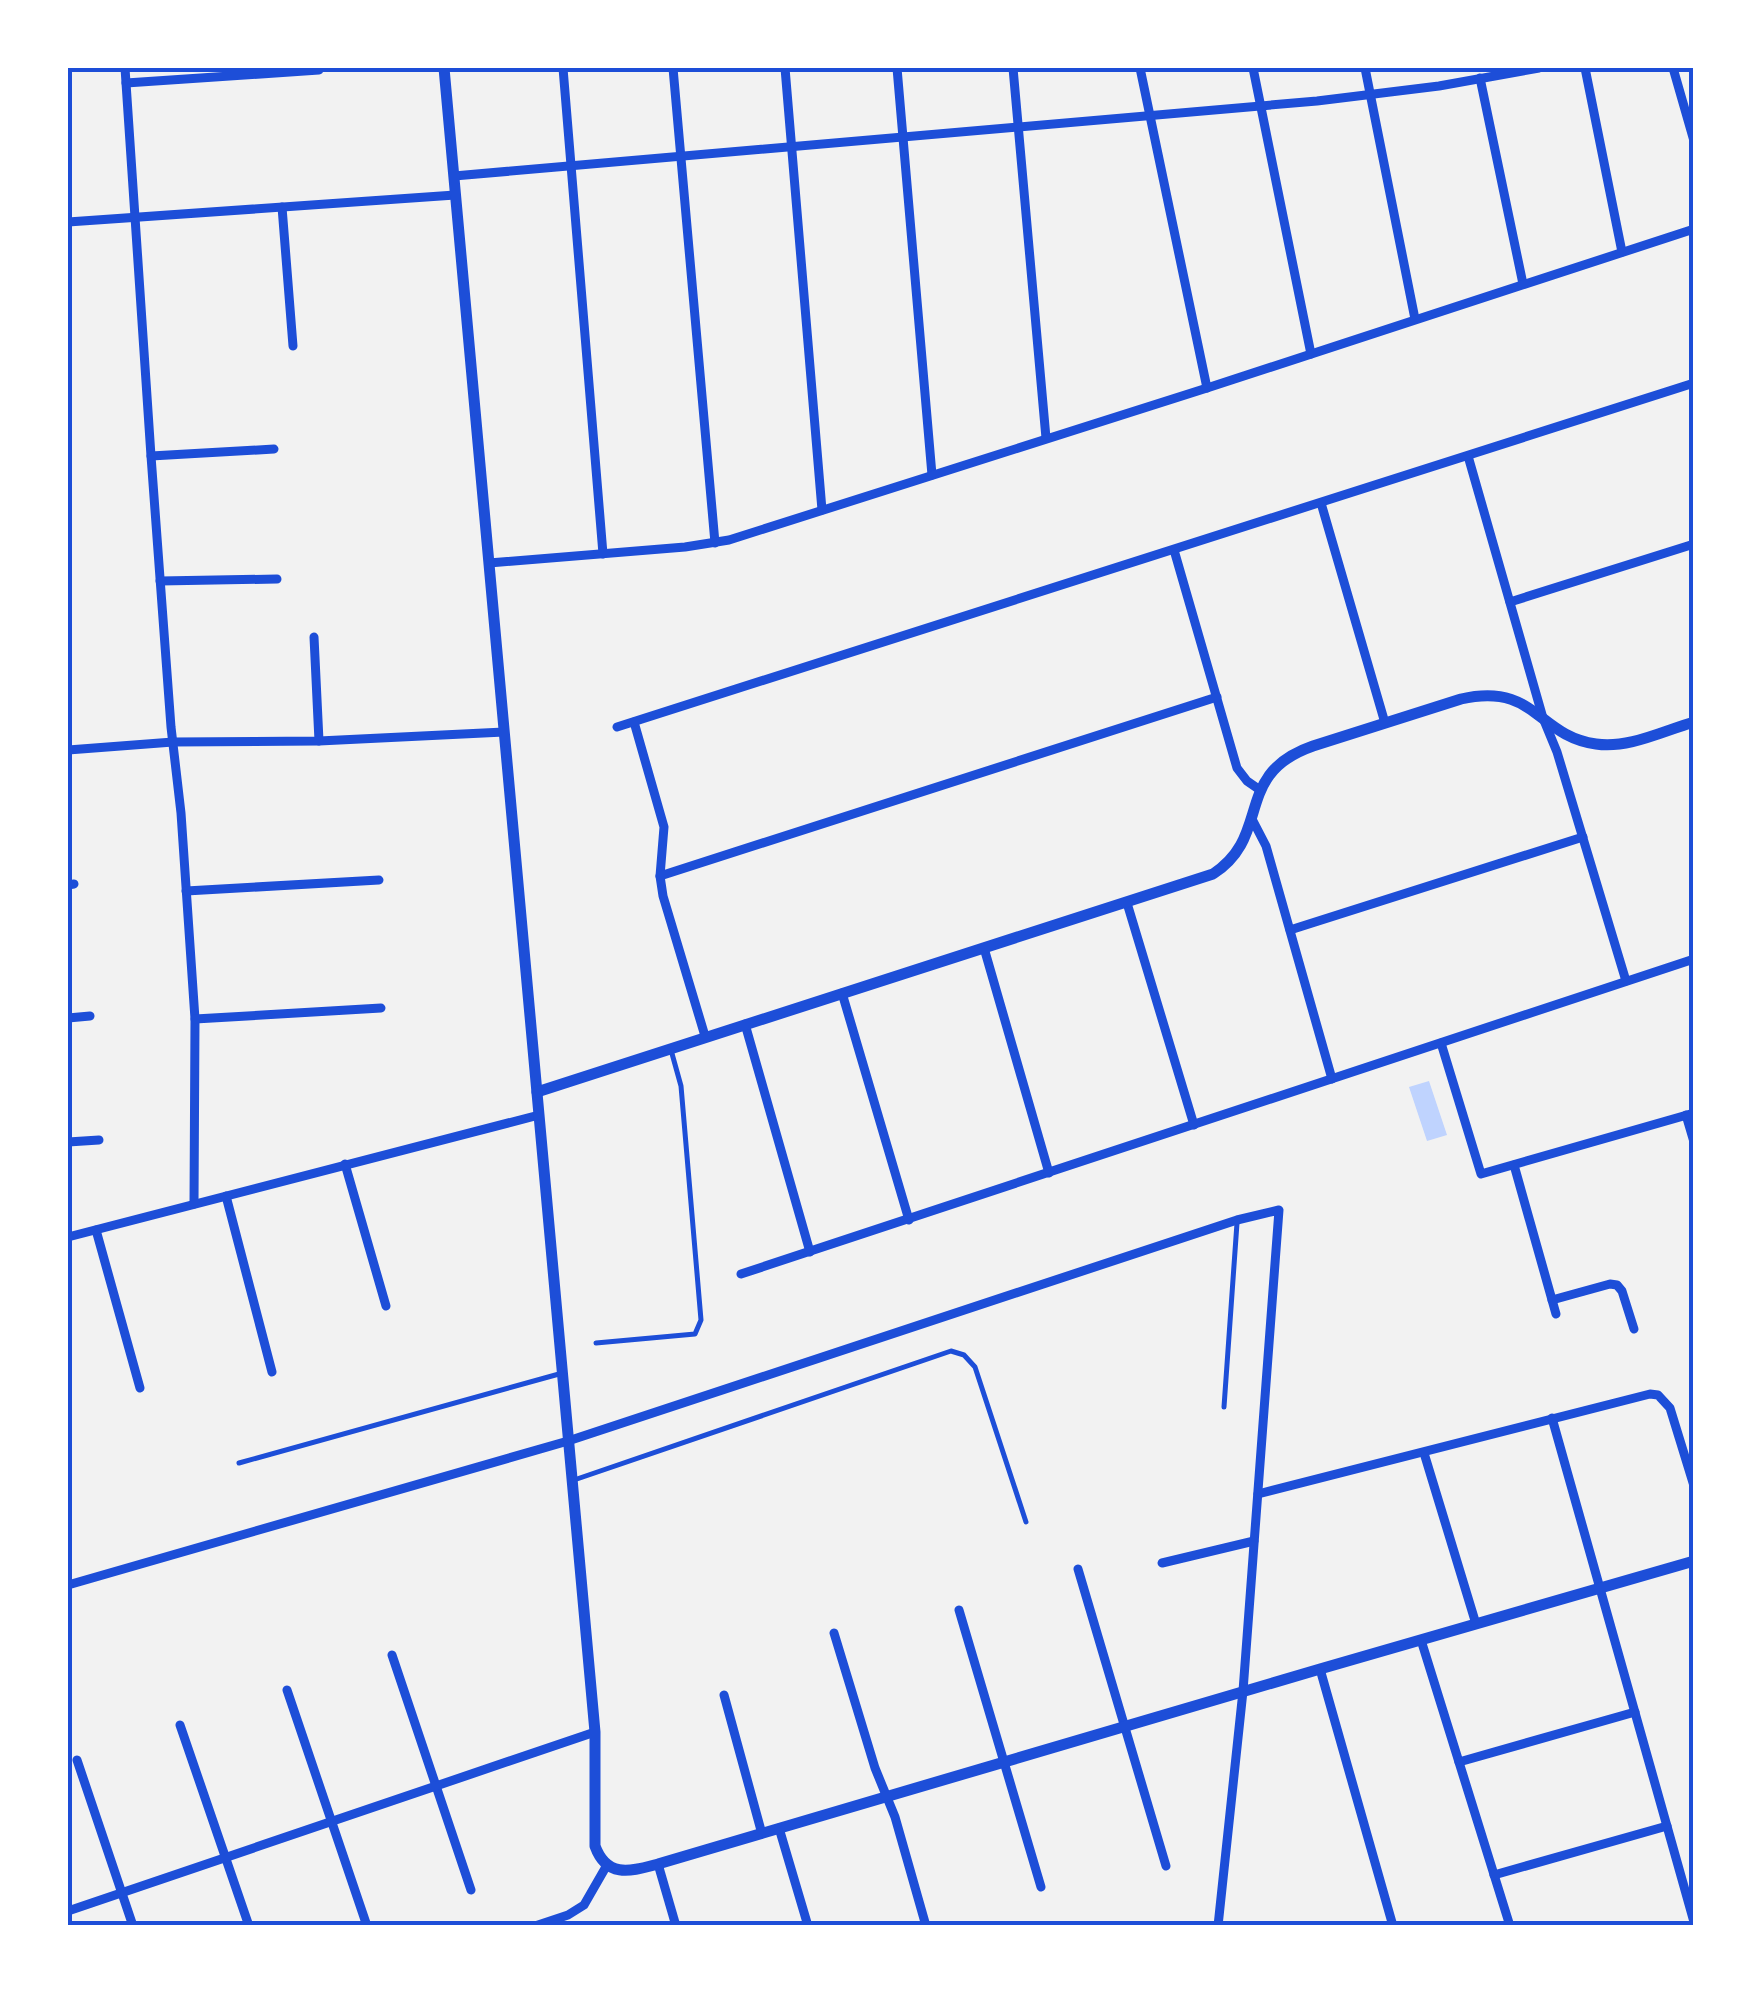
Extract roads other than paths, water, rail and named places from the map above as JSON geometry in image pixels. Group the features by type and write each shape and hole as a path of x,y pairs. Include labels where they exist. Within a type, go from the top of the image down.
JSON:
{"street":[{"path":"126,68 160,581 195,1019 194,1204"},
{"path":"444,68 594,1732 595,1846 607,1865 629,1872 658,1864 1694,1562"},
{"path":"562,68 603,554"},
{"path":"674,68 715,543"},
{"path":"785,68 822,510"},
{"path":"896,68 932,475"},
{"path":"1013,68 1046,438"},
{"path":"1140,68 1207,388"},
{"path":"1253,68 1312,354"},
{"path":"1365,68 1415,319"},
{"path":"454,176 1262,106 1539,68"},
{"path":"1586,68 1622,252"},
{"path":"1673,68 1694,141"},
{"path":"126,83 319,70"},
{"path":"1480,78 1523,284"},
{"path":"68,222 456,195"},
{"path":"282,207 293,346"},
{"path":"488,563 715,543 1694,229"},
{"path":"617,727 1694,383"},
{"path":"151,456 274,449"},
{"path":"1468,456 1626,981"},
{"path":"1321,503 1385,723"},
{"path":"1510,602 1694,544"},
{"path":"1174,550 1238,768 1260,790"},
{"path":"160,581 277,579"},
{"path":"314,637 319,741"},
{"path":"536,1092 1203,878 1222,868 1240,849 1260,790 1272,770 1313,746 1486,695 1522,703 1571,737 1592,744 1630,742 1694,722"},
{"path":"660,876 1216,696"},
{"path":"634,722 664,827 662,896 704,1036"},
{"path":"68,750 173,742 319,741 504,732"},
{"path":"1252,819 1266,846 1332,1079"},
{"path":"1290,930 1582,837"},
{"path":"186,892 379,880"},
{"path":"1127,902 1194,1125"},
{"path":"984,948 1049,1173"},
{"path":"741,1274 1694,959"},
{"path":"842,993 909,1220"},
{"path":"195,1019 381,1008"},
{"path":"68,1018 90,1016"},
{"path":"746,1024 810,1252"},
{"path":"1441,1043 1481,1174 1690,1114 1694,1142"},
{"path":"68,1237 539,1115"},
{"path":"68,1142 99,1140"},
{"path":"345,1164 386,1306"},
{"path":"1514,1165 1556,1314"},
{"path":"226,1196 272,1372"},
{"path":"68,1585 568,1441 1237,1220 1279,1210 1242,1691 1218,1926"},
{"path":"96,1230 140,1388"},
{"path":"1552,1300 1617,1285 1634,1329"},
{"path":"1258,1494 1640,1394 1658,1395 1670,1408 1694,1486"},
{"path":"1552,1418 1694,1922"},
{"path":"1424,1453 1476,1624"},
{"path":"1162,1563 1254,1542"},
{"path":"1078,1568 1166,1866"},
{"path":"960,1610 1041,1888"},
{"path":"834,1633 926,1926"},
{"path":"1421,1640 1510,1926"},
{"path":"392,1655 471,1890"},
{"path":"1320,1668 1392,1926"},
{"path":"287,1690 367,1926"},
{"path":"724,1695 762,1834"},
{"path":"1459,1762 1634,1712"},
{"path":"180,1726 248,1926"},
{"path":"68,1910 594,1732"},
{"path":"77,1760 133,1926"},
{"path":"1494,1875 1666,1826"},
{"path":"779,1828 808,1926"},
{"path":"658,1864 676,1926"},
{"path":"535,1926 584,1906 607,1865"}],"lane":[{"path":"596,1343 695,1334 701,1320 680,1086 670,1047"},
{"path":"1224,1407 1237,1220"},
{"path":"572,1480 951,1351 964,1355 975,1366 1026,1522"},
{"path":"239,1463 562,1374"}],"water":[{"path":"1429,1081 1447,1135 1427,1141 1409,1087"}]}
